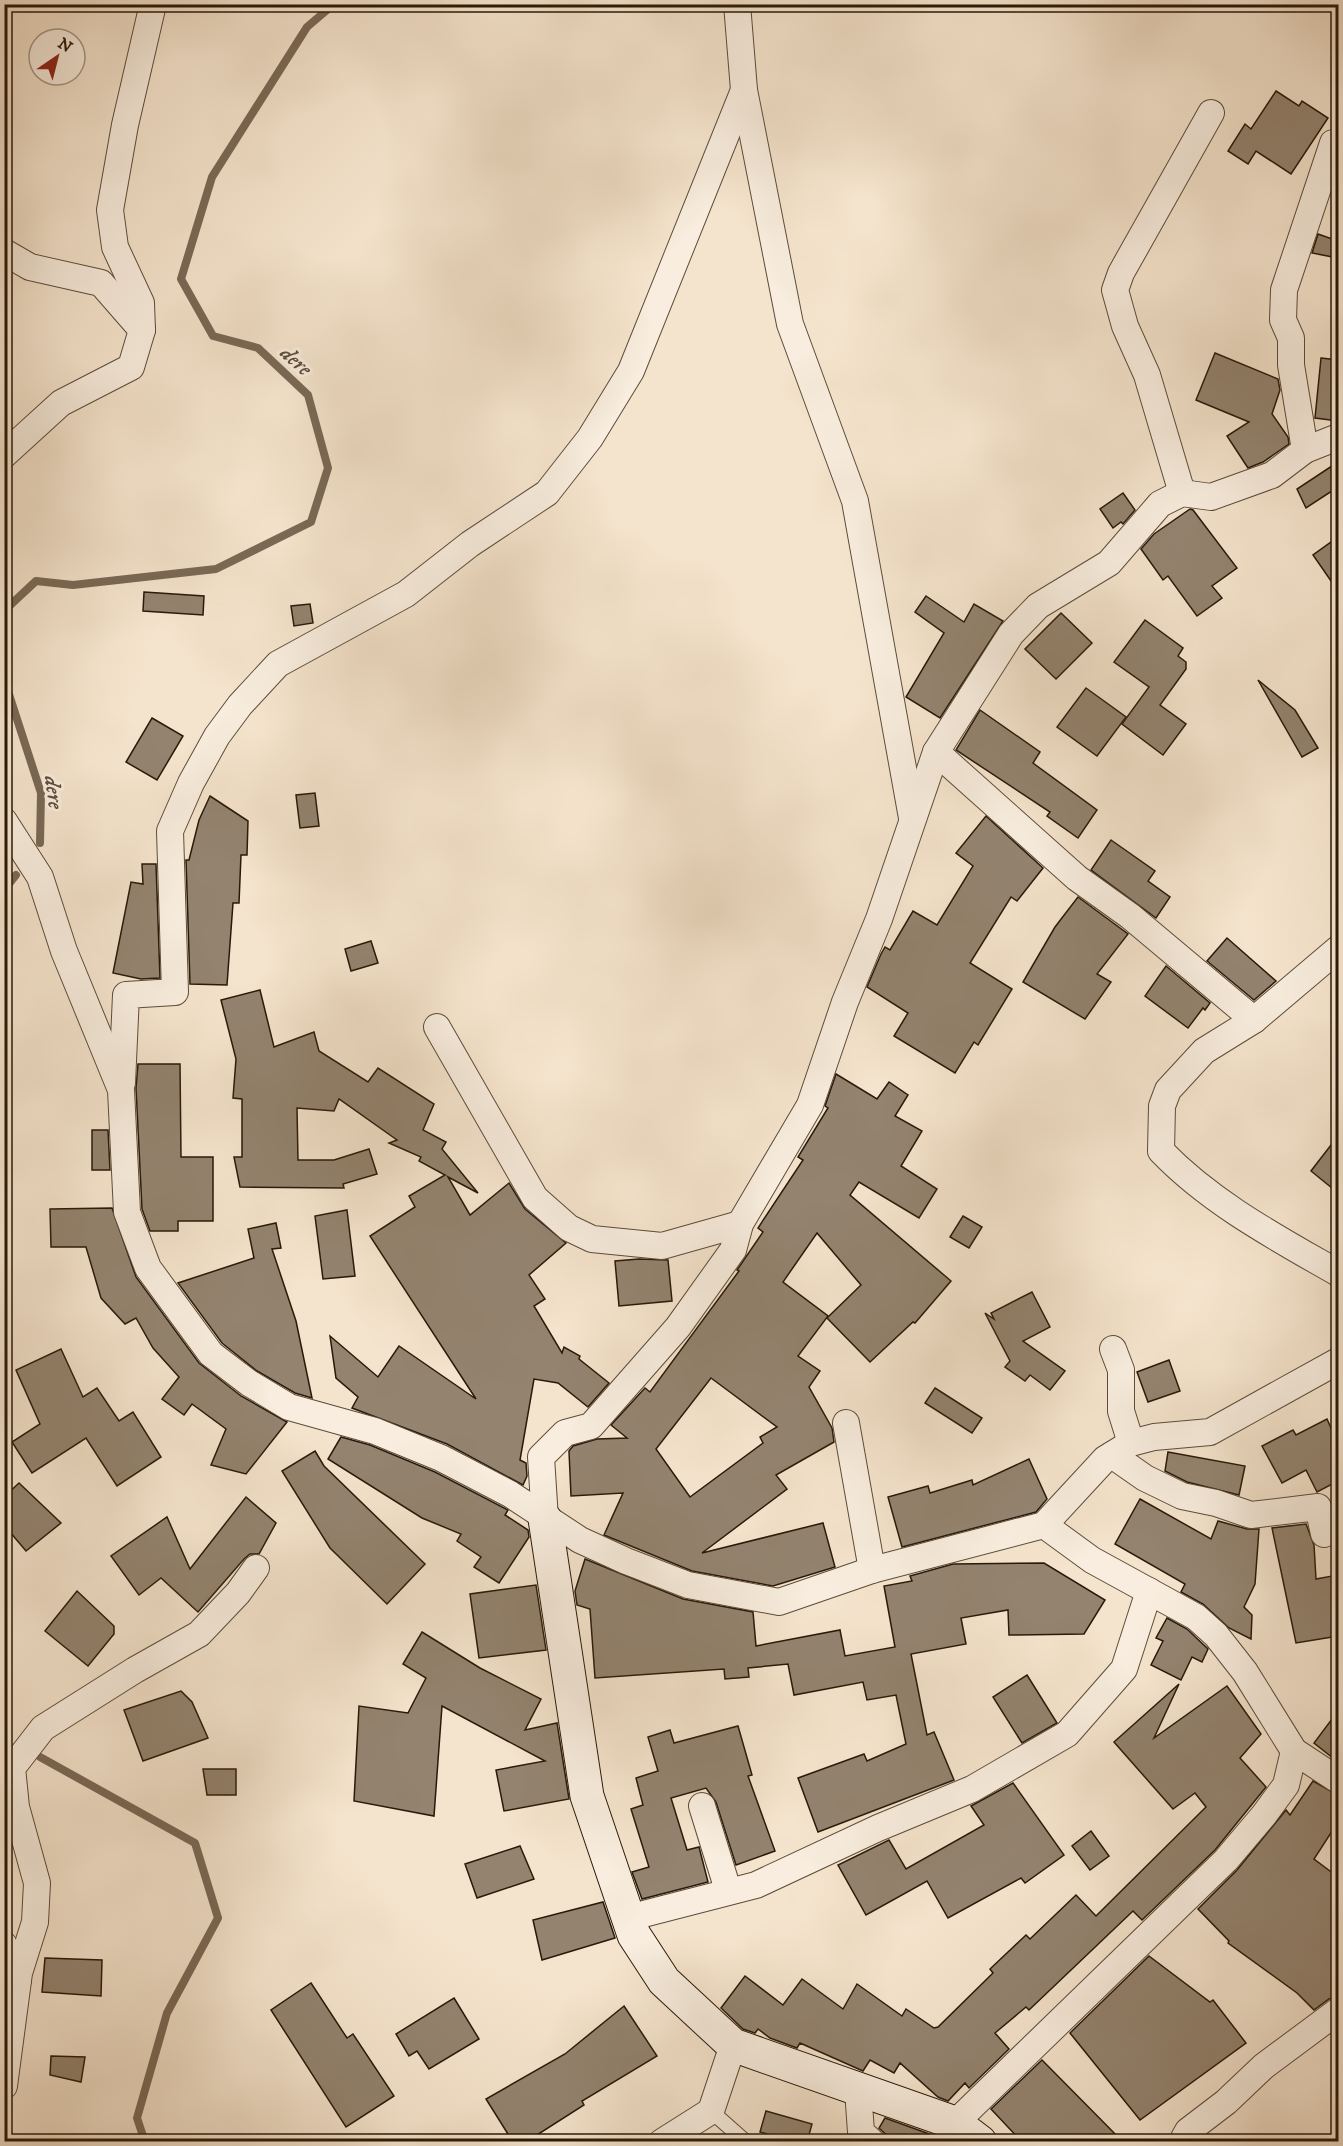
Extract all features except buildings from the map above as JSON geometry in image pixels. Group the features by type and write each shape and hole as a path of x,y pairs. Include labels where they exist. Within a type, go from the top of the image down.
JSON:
{"street":[{"path":"4,455 61,403 131,367 142,330 141,303 115,247 110,210 125,125 153,4"},
{"path":"737,4 744,90 790,324 855,501 912,818"},
{"path":"744,90 631,370 590,438 547,493 470,544 406,594 278,664 240,705 217,736 190,783 170,831 175,992 126,995 122,1090 127,1212 148,1268 211,1354 249,1383 289,1407 375,1431 441,1458 510,1494 580,1540 688,1585 779,1602 872,1570 1044,1525 1105,1459 1121,1449 1154,1437 1210,1432 1338,1361"},
{"path":"1182,493 1147,375 1125,327 1115,290 1121,273 1149,221 1211,113"},
{"path":"1305,450 1291,365 1291,338 1283,320 1284,290 1333,143"},
{"path":"4,252 30,267 101,283 142,330"},
{"path":"1294,1751 1286,1785 1226,1860 968,2132 734,2045 663,1981 634,1935 587,1796 545,1519 541,1458 565,1433 591,1426 678,1328 733,1250 740,1224 810,1105 845,1002 879,919 936,752 1011,634 1038,606 1109,563 1160,504 1182,493 1211,496 1272,475 1305,450 1338,441"},
{"path":"936,752 1077,878 1130,916 1254,1020"},
{"path":"4,820 40,877 64,951 122,1090"},
{"path":"1338,949 1254,1020 1204,1051 1168,1090 1162,1106 1161,1151 1176,1168 1245,1219 1338,1273"},
{"path":"437,1028 535,1198 569,1228 592,1239 662,1246 740,1224"},
{"path":"1113,1349 1121,1370 1121,1449 1145,1478 1182,1496 1216,1503 1251,1515 1318,1507 1324,1534"},
{"path":"846,1423 872,1570"},
{"path":"1044,1525 1092,1560 1196,1617 1216,1635 1245,1672 1294,1751 1338,1780"},
{"path":"4,2086 18,1980 35,1922 37,1882 16,1807 12,1768 43,1728 135,1670 199,1634 238,1593 256,1568"},
{"path":"628,1918 729,1890 756,1885 878,1828 972,1789 1067,1734 1124,1669 1149,1591"},
{"path":"702,1806 729,1890"},
{"path":"4,1945 18,1980"},
{"path":"1184,2138 1188,2130 1226,2102 1264,2066 1338,2011"},
{"path":"662,2142 711,2111 734,2045"},
{"path":"858,2090 862,2138"}],"lane":[{"path":"711,2111 746,2142"}],"waterway":[{"name":"dere","path":"4,620 6,609 36,581 73,585 216,569 311,522 328,468 308,395 258,348 213,336 181,279 212,177 307,27 334,4"},
{"name":"dere","path":"4,679 41,793 40,843"},
{"path":"4,890 16,875"},
{"path":"40,1757 195,1843 218,1918 167,2013 137,2118 145,2142"}]}
